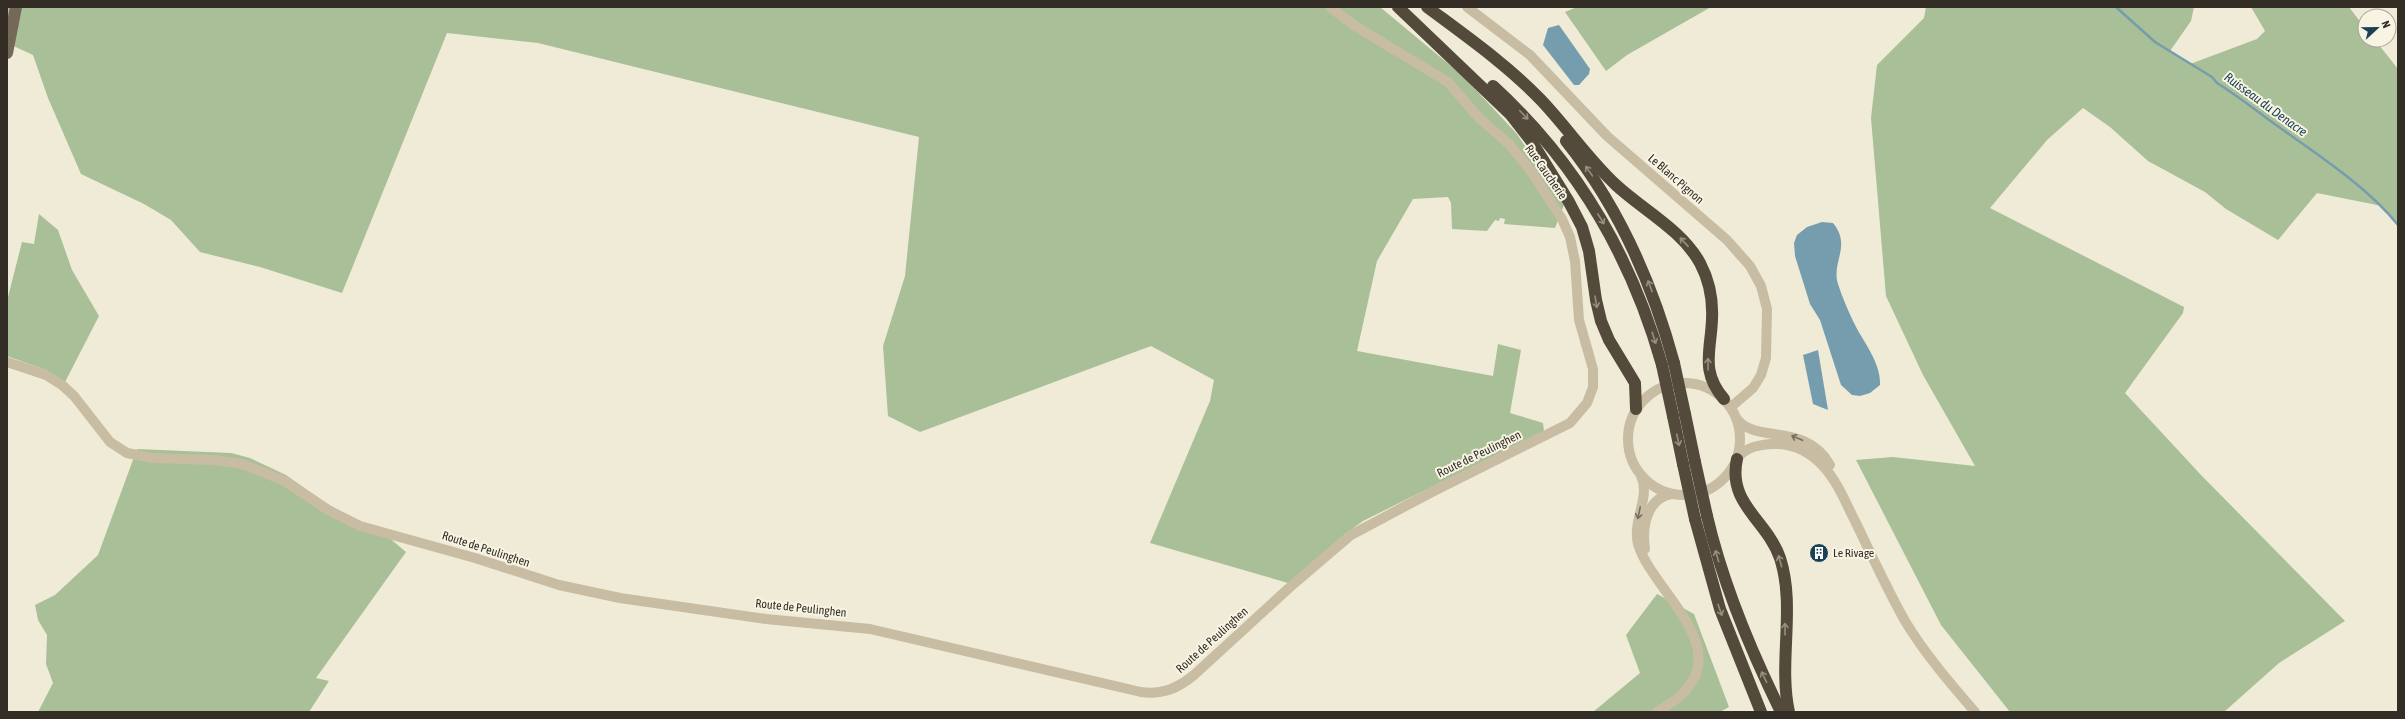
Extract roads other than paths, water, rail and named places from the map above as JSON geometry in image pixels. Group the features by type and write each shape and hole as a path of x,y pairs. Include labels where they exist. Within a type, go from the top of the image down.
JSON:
{"highway":[{"path":"1398,7 1505,97 1537,130 1559,158 1591,202 1625,262 1668,364"},
{"path":"1398,7 1510,115 1532,142 1569,202 1582,227 1588,245 1601,321 1609,340 1635,383 1636,409"},
{"path":"1423,7 1526,96 1554,125 1582,162 1610,204 1637,256 1659,312 1679,415 1683,464 1739,620 1781,712"},
{"path":"1427,7 1488,53 1527,86 1615,184 1678,237 1693,252 1704,272 1712,299 1709,372 1713,384 1727,403"},
{"path":"1679,415 1696,462 1701,517 1720,609 1762,712"},
{"path":"1737,459 1735,476 1739,494 1773,542 1782,568 1785,594 1785,682 1789,712"}],"main road":[{"path":"7,53 16,7"}],"street":[{"name":"Rue Caucherie","path":"1330,7 1355,26 1434,72 1453,86 1479,118 1519,154 1562,219 1573,248 1579,320 1594,379 1591,396 1587,403 1574,419 1564,426"},
{"name":"Le Blanc Pignon","path":"1467,7 1530,55 1607,136 1727,240 1750,266 1761,286 1767,309 1766,358 1761,375 1753,388 1727,403"},
{"name":"Route de Peulinghen","path":"7,362 46,375 62,385 77,400 110,442 127,453 152,458 215,460 242,464 285,481 328,510 360,526 475,558 559,585 620,598 766,619 870,629 1150,693 1171,690 1185,682 1289,588 1351,535 1430,493 1564,426"},
{"path":"1657,712 1677,698 1690,686 1697,669 1698,651 1690,628 1640,550 1637,534 1639,511 1644,492 1641,476 1632,460 1628,443 1630,426 1636,409 1653,392 1666,386 1680,383 1704,386 1727,403 1745,427 1760,432 1787,434 1810,446 1828,463 1882,578 1906,622 1940,672 1975,712"},
{"path":"1737,418 1741,436 1737,459"},
{"path":"1641,476 1654,487 1671,494 1688,496 1711,489 1725,479 1737,459 1747,449 1757,446 1777,444 1795,447 1818,461 1838,487"},
{"path":"1650,566 1644,543 1646,520 1656,501 1671,494"}],"water":[{"path":"1559,25 1590,69 1589,74 1579,85 1574,85 1543,45 1548,28"},
{"path":"1822,222 1833,223 1841,239 1837,268 1838,284 1853,321 1875,360 1880,377 1880,385 1870,393 1860,396 1852,395 1841,385 1820,320 1810,304 1795,256 1794,243 1797,235 1807,227"},
{"path":"1818,350 1828,410 1813,404 1803,355"}],"waterway":[{"name":"Ruisseau du Denacre","path":"2116,7 2155,42 2212,77 2217,83 2345,175 2374,199 2398,225"}],"place":[{"name":"Le Rivage","path":"1819,553"}]}
